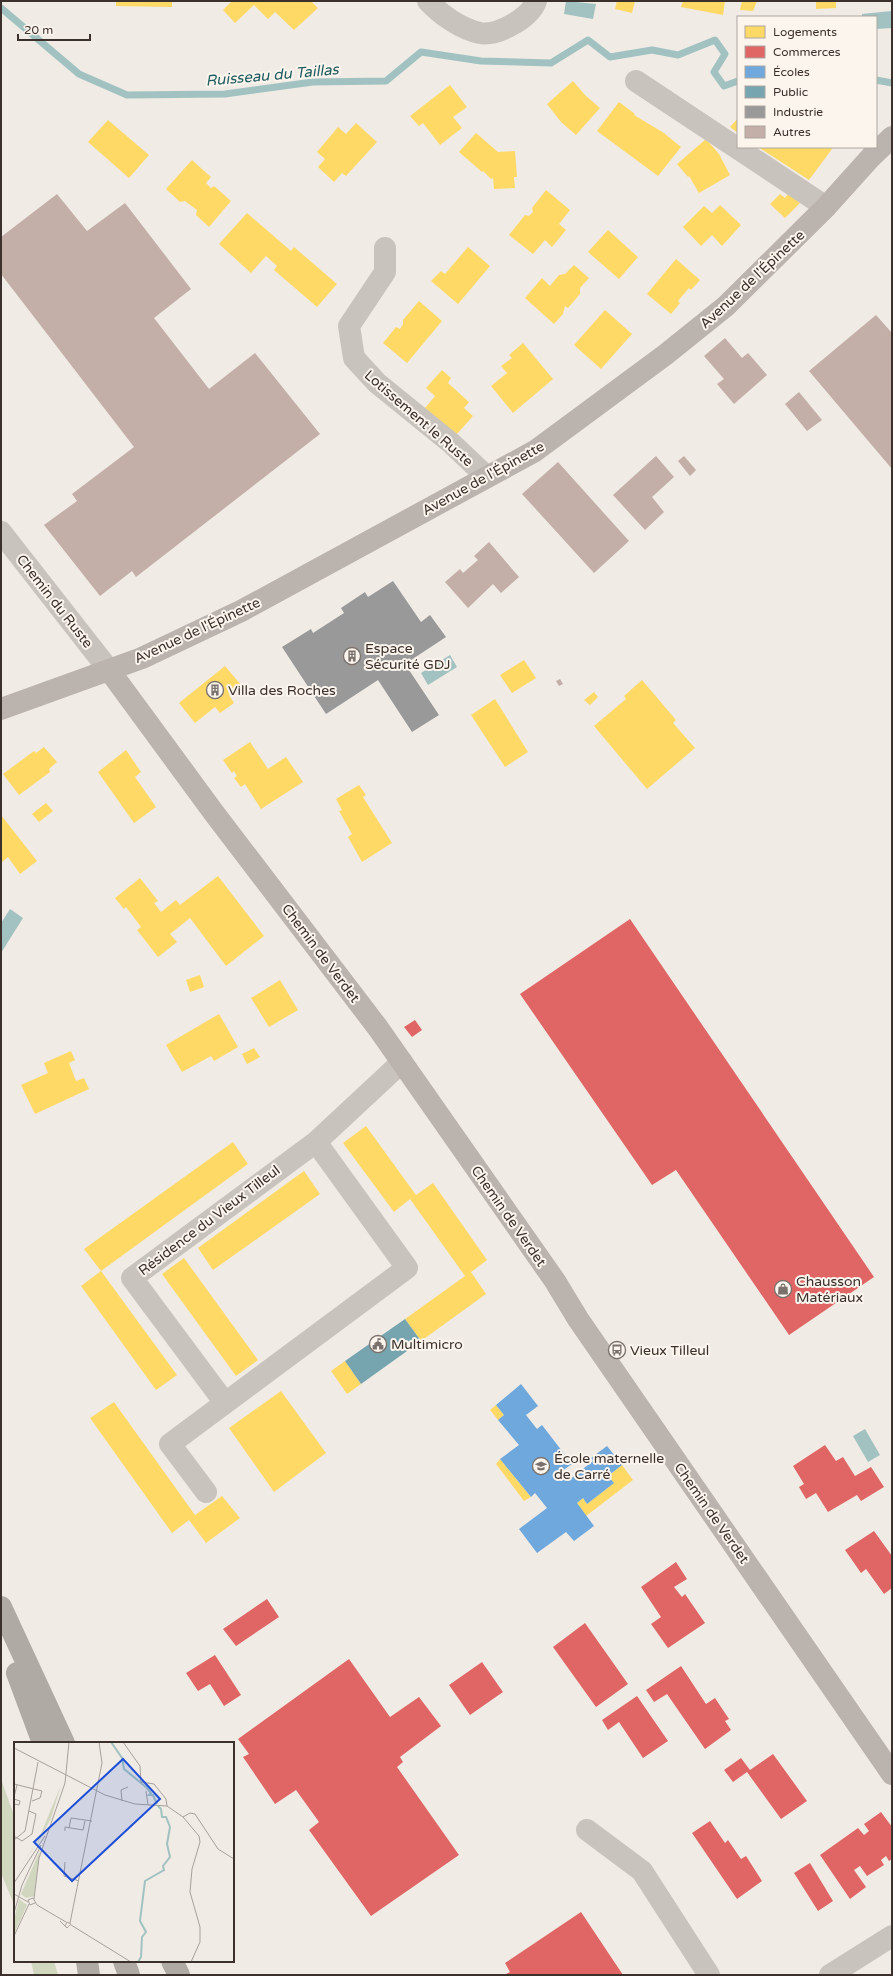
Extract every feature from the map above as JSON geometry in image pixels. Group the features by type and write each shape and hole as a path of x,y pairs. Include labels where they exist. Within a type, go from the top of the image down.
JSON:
{"highway":[{"path":"1,1607 64,1742"},
{"path":"1,1632 43,1742"},
{"path":"87,1962 90,1975"},
{"path":"124,1962 129,1975"},
{"path":"172,1962 179,1975"}],"street":[{"path":"428,1 455,23 481,33 502,29 517,24 535,6 536,1"},
{"path":"636,81 826,207"},
{"name":"Avenue de l'Épinette","path":"1,709 142,658 241,611 535,451 665,355 726,306 826,207 871,157 892,137"},
{"name":"Lotissement le Ruste","path":"385,248 385,272 349,326 354,358 377,384 451,443 487,477"},
{"name":"Chemin du Ruste","path":"1,532 109,670"},
{"name":"Chemin de Verdet","path":"109,670 402,1062 555,1281 578,1319 892,1774"},
{"name":"Résidence du Vieux Tilleul","path":"225,1403 132,1278 316,1142 402,1062"},
{"path":"206,1492 170,1444 407,1268 316,1142"},
{"path":"587,1830 642,1871 709,1975"},
{"path":"830,1975 892,1936"}],"green space":[{"path":"1,1779 14,1815 14,1905 1,1873"},
{"path":"31,1962 54,1962 58,1975 34,1975"}],"water":[{"path":"566,1 596,4 593,19 564,14"},
{"path":"892,11 892,28 877,29 877,16 862,16 862,14"},
{"path":"450,655 457,667 428,685 421,673"},
{"path":"10,909 23,918 1,953 1,923"},
{"path":"865,1429 880,1455 868,1462 853,1436"}],"building: Logements":[{"path":"116,1 172,1 172,7 116,6"},
{"path":"232,1 311,1 318,8 294,30 275,12 268,19 254,5 235,23 223,10"},
{"path":"617,1 635,1 632,13 615,9"},
{"path":"683,1 725,1 723,15 681,7"},
{"path":"742,1 757,1 753,11 740,10"},
{"path":"816,1 836,1 836,8 816,9"},
{"path":"573,81 585,95 600,108 576,135 561,122 547,104"},
{"path":"450,85 467,107 453,117 462,128 440,145 423,123 419,126 410,116"},
{"path":"619,102 635,114 634,115 664,133 681,147 658,176 597,131"},
{"path":"737,119 737,132 730,127"},
{"path":"108,120 149,155 129,178 88,142"},
{"path":"356,123 377,142 346,176 342,173 334,182 318,167 325,159 317,152 338,127 346,134"},
{"path":"476,133 498,152 515,151 517,177 514,177 515,188 494,189 493,178 491,179 459,152"},
{"path":"706,139 719,154 730,175 699,193 689,176 688,177 677,164"},
{"path":"760,148 832,149 809,180"},
{"path":"192,160 211,177 206,183 211,188 214,186 231,201 209,227 196,215 197,210 185,201 180,202 166,189"},
{"path":"546,190 570,210 559,224 566,230 552,247 545,240 533,254 509,235 525,215 529,216 533,212 532,208"},
{"path":"789,192 800,203 785,218 770,204 780,194 785,198"},
{"path":"720,205 741,225 722,246 712,235 701,246 683,227 704,206 712,213"},
{"path":"247,213 291,251 294,247 337,284 317,307 274,270 277,266 266,256 251,273 219,244"},
{"path":"608,230 638,257 619,279 588,252"},
{"path":"468,247 490,266 458,304 431,281 441,271 445,274"},
{"path":"676,259 700,280 691,290 689,288 678,301 680,303 671,314 647,294"},
{"path":"574,265 589,278 580,288 580,294 568,308 565,306 563,314 554,324 525,298 542,278 550,286 559,275 565,274"},
{"path":"419,301 442,321 407,363 383,343 396,327 400,329 403,324 403,320"},
{"path":"605,310 632,334 601,369 574,345"},
{"path":"523,343 553,379 513,413 491,386 507,373 501,366 512,358 509,355"},
{"path":"442,370 451,378 448,383 469,402 464,408 473,416 456,435 425,408 435,396 426,388"},
{"path":"524,660 536,678 512,693 500,675"},
{"name":"Villa des Roches","path":"225,666 241,685 229,695 234,703 220,713 215,707 195,723 179,703"},
{"path":"642,680 676,720 673,723 695,748 647,789 594,726 626,699 624,696"},
{"path":"594,692 598,697 590,705 584,700"},
{"path":"495,699 528,752 505,767 471,715"},
{"path":"250,742 268,769 286,757 303,782 261,809 245,784 241,787 234,778 237,776 234,771 232,773 223,760"},
{"path":"44,747 57,762 49,769 50,772 19,795 3,774 34,751 36,753"},
{"path":"126,750 141,772 135,777 156,807 134,823 98,772"},
{"path":"359,785 366,795 363,797 392,843 362,862 348,837 352,834 339,811 342,810 336,799"},
{"path":"46,803 53,811 39,822 32,814"},
{"path":"1,815 37,861 20,874 8,857 1,863"},
{"path":"218,876 264,936 226,966 190,918 170,934 177,942 158,957 137,930 141,927 126,907 124,909 115,898 140,878 158,901 154,903 161,912 176,900 180,905"},
{"path":"200,975 204,987 190,992 186,980"},
{"path":"280,980 298,1010 269,1027 251,998"},
{"path":"219,1014 238,1047 214,1061 211,1056 182,1072 166,1045"},
{"path":"254,1048 260,1057 247,1064 242,1054"},
{"path":"71,1051 75,1060 69,1063 76,1081 84,1078 89,1089 35,1114 21,1085 48,1073 44,1063"},
{"path":"366,1126 416,1195 433,1183 487,1260 471,1272 486,1294 421,1341 405,1319 465,1276 410,1199 394,1212 343,1143"},
{"path":"233,1142 248,1164 101,1271 84,1249"},
{"path":"304,1171 320,1194 213,1270 198,1248"},
{"path":"184,1258 258,1360 236,1376 162,1274"},
{"path":"101,1271 177,1375 156,1390 81,1286"},
{"path":"345,1361 361,1384 347,1394 331,1371"},
{"path":"281,1391 326,1453 274,1492 229,1428"},
{"path":"114,1402 195,1515 222,1496 240,1518 206,1543 189,1520 172,1533 90,1418"},
{"path":"496,1405 504,1415 498,1420 490,1410"},
{"path":"500,1459 531,1497 524,1501 496,1464"},
{"path":"622,1465 633,1480 586,1516 577,1503 583,1498 587,1504 614,1483 608,1476"}],"building: Commerces":[{"path":"630,919 874,1277 789,1335 676,1170 652,1185 520,994"},
{"path":"415,1020 422,1030 412,1037 404,1027"},
{"path":"825,1445 836,1461 843,1457 855,1476 871,1467 884,1487 861,1501 857,1495 828,1512 816,1493 806,1499 799,1487 804,1484 793,1466"},
{"path":"874,1531 892,1556 892,1588 884,1594 866,1569 861,1573 845,1550"},
{"path":"676,1562 687,1579 674,1587 682,1597 685,1594 705,1623 668,1648 651,1624 661,1617 641,1587"},
{"path":"267,1599 279,1617 236,1646 223,1629"},
{"path":"585,1623 628,1684 596,1707 553,1647"},
{"path":"215,1655 241,1695 224,1706 210,1684 198,1691 186,1673"},
{"path":"349,1659 390,1717 419,1697 441,1726 400,1757 403,1762 397,1767 459,1855 371,1916 309,1830 319,1822 296,1790 275,1804 243,1757 249,1754 238,1739"},
{"path":"482,1662 503,1692 470,1715 449,1685"},
{"path":"681,1666 706,1704 715,1698 729,1719 725,1721 731,1730 705,1749 667,1694 654,1702 646,1690"},
{"path":"637,1696 668,1741 643,1758 619,1722 608,1730 602,1720"},
{"path":"773,1754 807,1801 781,1819 747,1772 733,1782 724,1770 741,1758 750,1770"},
{"path":"881,1812 892,1827 892,1859 889,1861 886,1856 881,1860 884,1865 867,1876 860,1866 854,1870 866,1887 850,1899 820,1855 858,1828 864,1835 869,1831 864,1824"},
{"path":"710,1821 725,1843 728,1840 741,1859 746,1856 762,1881 737,1899 692,1833"},
{"path":"810,1863 833,1901 818,1911 794,1873"},
{"path":"581,1912 623,1975 504,1975 510,1972 505,1963"}],"building: Écoles":[{"path":"521,1384 538,1406 526,1415 537,1429 542,1425 572,1464 562,1471 569,1480 593,1461 591,1458 607,1446 622,1465 608,1476 614,1483 587,1504 583,1498 577,1503 594,1526 574,1541 566,1532 537,1553 519,1529 547,1508 535,1493 531,1497 500,1459 519,1445 498,1420 504,1415 496,1405"}],"building: Public":[{"path":"405,1319 421,1341 361,1384 345,1361"}],"building: Industrie":[{"name":"Espace Sécurité GDJ","path":"393,581 421,622 430,615 446,637 405,664 439,715 412,732 378,680 326,714 282,647 311,629 313,633 344,613 341,608 365,592 368,597"}],"building: Autres":[{"path":"57,194 87,231 125,203 191,289 154,318 209,389 255,353 320,434 136,577 132,571 100,596 44,525 77,501 72,494 134,447 1,274 1,237"},
{"path":"876,315 892,333 892,469 809,371"},
{"path":"725,338 742,358 748,353 767,375 734,404 717,384 724,379 704,356"},
{"path":"799,392 822,420 807,431 785,404"},
{"path":"656,456 674,477 652,497 664,512 645,530 613,495"},
{"path":"684,456 696,470 690,476 678,461"},
{"path":"558,462 629,541 594,573 522,494"},
{"path":"489,542 519,577 501,593 493,584 468,608 445,582 460,569 463,573 478,560 474,556"},
{"path":"560,679 563,684 559,686 556,681"}],"waterway":[{"name":"Ruisseau du Taillas","path":"1,8 79,74 127,95 225,94 313,82 386,81 421,52 481,61 551,63 588,40 610,57 652,50 678,55 715,40 725,54 714,72 724,86 737,81"},
{"name":"Ruisseau du Taillas","path":"877,80 892,83"}],"place":[{"name":"Espace Sécurité GDJ","path":"352,656"},
{"name":"Villa des Roches","path":"215,690"},
{"name":"Chausson Matériaux","path":"783,1289"},
{"name":"Multimicro","path":"378,1344"},
{"name":"Vieux Tilleul","path":"617,1350"},
{"name":"École maternelle de Carré","path":"541,1466"}]}
